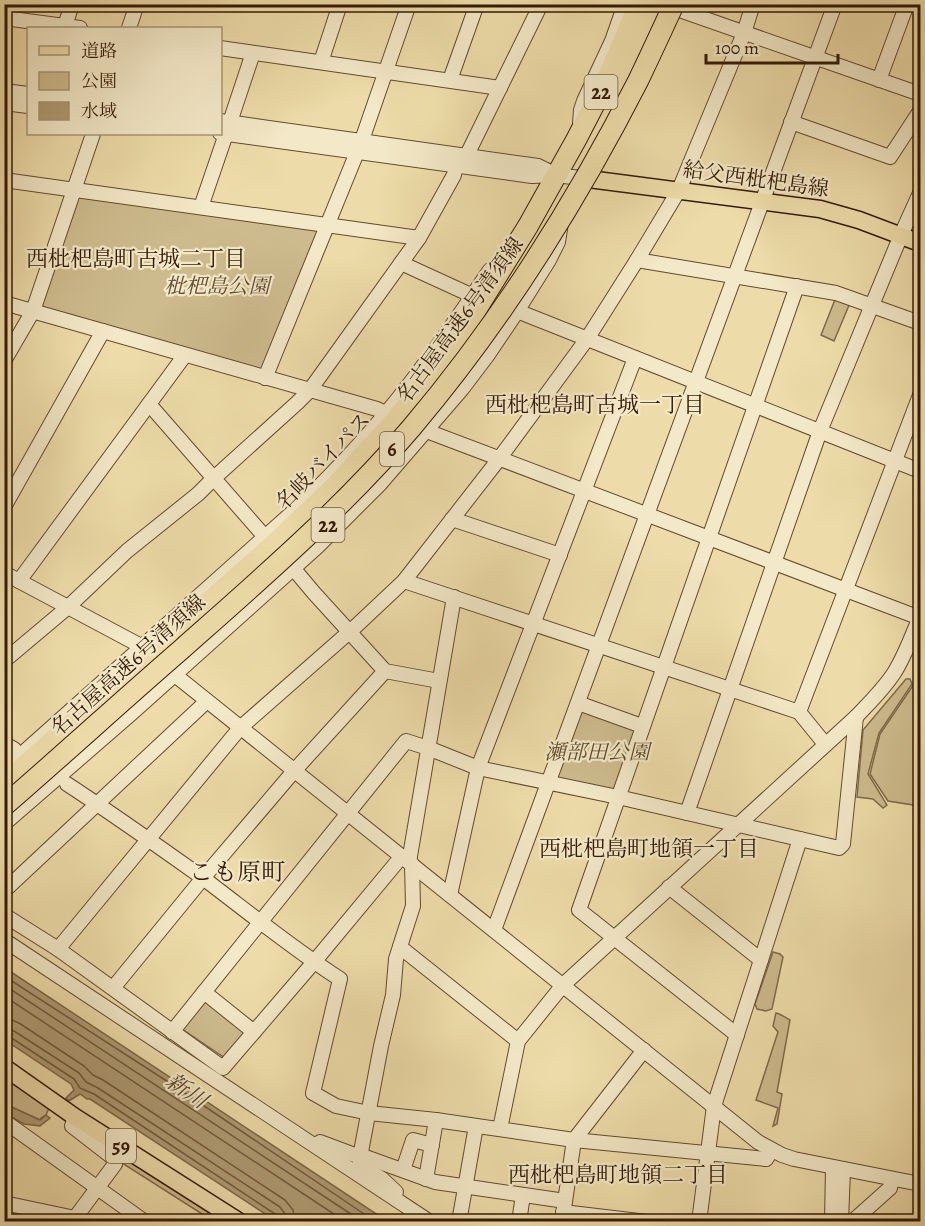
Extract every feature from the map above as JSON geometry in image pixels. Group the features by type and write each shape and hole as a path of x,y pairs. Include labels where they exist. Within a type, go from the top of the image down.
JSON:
{"highway":[{"name":"名岐バイパス","path":"4,784 146,650 272,546 335,486 395,421 441,362 468,322 518,243 605,84 663,6"},
{"name":"22","path":"4,811 118,708 169,671 212,627 326,527 379,475 490,333 511,302 563,212 616,110 663,6"},
{"name":"名古屋高速6号清須線","path":"4,791 320,509 361,467 408,413 477,326 548,218 590,146 663,6"},
{"name":"名古屋高速6号清須線","path":"4,807 256,584 369,475 411,428 486,332 558,224 598,156 638,80 663,6"}],"main road":[{"name":"給父西枇杷島線","path":"581,178 820,209 841,214 921,243"},
{"name":"59","path":"4,1067 75,1116 240,1221"}],"street":[{"path":"13,4 7,18 72,27"},
{"path":"65,26 72,4"},
{"path":"129,27 137,4"},
{"path":"321,62 340,4"},
{"path":"265,378 360,146 409,4"},
{"path":"450,80 477,4"},
{"path":"467,155 541,4"},
{"path":"581,131 581,110 584,101 612,41 626,4"},
{"path":"58,949 240,728 404,580 499,459 587,339 638,260 679,190 744,33 753,4"},
{"path":"494,930 835,4"},
{"path":"879,80 907,4"},
{"path":"663,6 921,94"},
{"path":"222,48 500,88"},
{"path":"254,53 224,127 360,146 467,155 538,166 555,175"},
{"path":"4,91 27,94"},
{"path":"4,103 27,106"},
{"path":"791,122 890,158 921,111"},
{"path":"4,361 33,311 93,135"},
{"path":"201,207 222,135"},
{"path":"360,146 456,165 532,176 555,175 581,178"},
{"path":"4,661 68,608 127,551 198,495 309,390 418,238 454,176 456,165"},
{"path":"4,180 418,238"},
{"path":"687,813 820,431 901,235 921,194"},
{"path":"4,824 143,702 169,671 197,654 359,505 481,364 518,311 558,242 563,212"},
{"path":"4,770 146,650 326,480 388,414 500,256 518,243"},
{"path":"638,260 836,293 921,323"},
{"path":"400,263 473,296"},
{"path":"737,1035 579,910 797,286"},
{"path":"4,303 388,414"},
{"path":"518,311 921,471"},
{"path":"4,507 103,331"},
{"path":"19,581 185,355"},
{"path":"450,895 478,768 635,358"},
{"path":"799,712 921,395"},
{"path":"149,404 265,537"},
{"path":"425,430 920,617 894,673 880,693 562,985 518,1041 500,1130"},
{"path":"452,519 560,555"},
{"path":"293,568 385,671 439,681"},
{"path":"4,573 146,650"},
{"path":"404,580 799,712 825,744"},
{"path":"428,1220 382,1179 360,1165 360,1156 393,995 396,959 413,906 407,861 454,597"},
{"path":"197,654 212,627"},
{"path":"169,671 758,1142 794,1159 921,1184"},
{"path":"113,988 294,771 385,671"},
{"path":"4,891 207,701"},
{"path":"118,708 143,702"},
{"path":"578,703 642,726"},
{"path":"172,1032 406,741 478,768 618,797 839,849 843,844 856,717"},
{"path":"67,784 203,878 260,923 340,979 313,1093 336,1106 369,1113 436,1120 574,1140 766,1159 772,1150"},
{"path":"699,1221 714,1106 800,839"},
{"path":"4,915 58,949 223,1068 314,962 407,861"},
{"path":"669,887 761,960"},
{"path":"4,940 428,1220"},
{"path":"400,947 518,1041"},
{"path":"204,992 254,1032"},
{"path":"563,1212 574,1140 644,1050"},
{"path":"4,1220 6,1203 76,1220 115,1164 112,1158 72,1126 75,1116"},
{"path":"426,1179 436,1120"},
{"path":"4,1121 145,1221"},
{"path":"459,1221 476,1126"},
{"path":"296,1133 435,1182 523,1195 563,1212 647,1221"},
{"path":"403,1170 413,1140 432,1145"},
{"path":"832,1221 838,1169"},
{"path":"838,1169 841,1221"},
{"path":"852,1221 890,1188 892,1179"},
{"path":"519,1221 523,1195"}],"green space":[{"name":"枇杷島公園","path":"83,196 316,228 319,234 262,370 42,309 41,305 78,198"},
{"path":"836,297 850,303 834,341 821,335"},
{"path":"906,679 910,679 912,684 879,733 868,774 887,805 883,808 873,799 857,797 863,730"},
{"path":"916,681 920,683 920,806 888,801 870,774 880,734"},
{"name":"瀬部田公園","path":"580,709 638,730 618,787 613,790 559,778 557,774"},
{"path":"773,952 783,957 772,1009 766,1011 757,1009 755,1004"},
{"path":"206,997 248,1031 225,1058 182,1029"},
{"path":"776,1013 790,1020 777,1092 782,1094 777,1124 773,1126 778,1108 756,1100 778,1032 773,1026"},
{"path":"4,1078 49,1108 46,1115 40,1120 5,1104"},
{"path":"117,1154 222,1221 213,1221 122,1163"}],"water":[{"name":"新川","path":"5,968 177,1082 180,1077 183,1080 180,1084 387,1221 276,1221 90,1099 80,1094 69,1101 66,1098 74,1090 71,1084 5,1040"},
{"path":"5,1104 40,1120 46,1115 50,1118 40,1126 24,1124 5,1113"}],"district":[{"name":"西枇杷島町古城二丁目","path":"136,258"},
{"name":"西枇杷島町古城一丁目","path":"595,404"},
{"name":"西枇杷島町地領一丁目","path":"649,848"},
{"name":"こも原町","path":"237,872"},
{"name":"西枇杷島町地領二丁目","path":"618,1174"}]}
